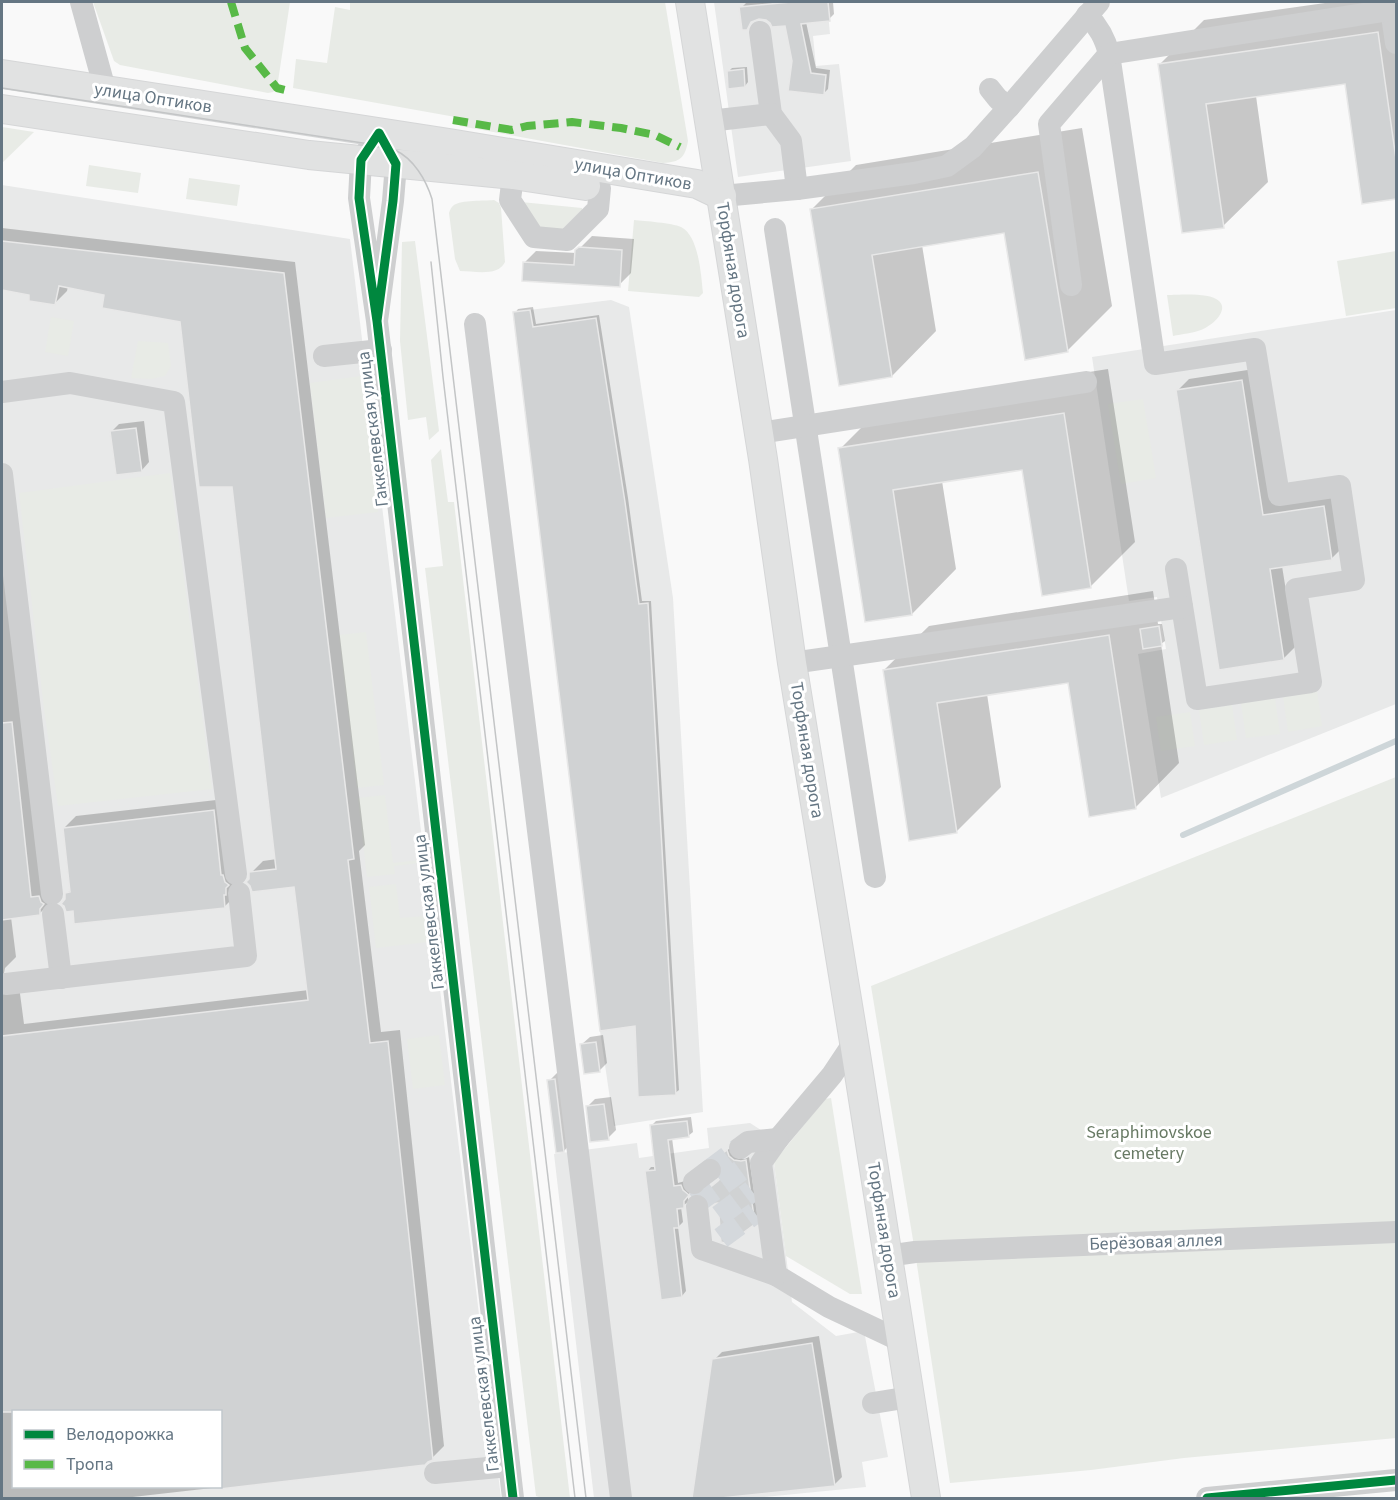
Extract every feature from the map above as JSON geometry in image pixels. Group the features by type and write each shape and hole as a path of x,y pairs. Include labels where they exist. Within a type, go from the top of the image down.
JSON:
{"main road":[{"name":"Торфяная дорога","path":"690,2 759,433 792,663 926,1498"},
{"name":"улица Оптиков","path":"2,74 697,184 722,196"},
{"name":"улица Оптиков","path":"2,109 298,154 513,175 696,202 722,196"}],"street":[{"path":"81,2 103,82 103,90"},
{"path":"1093,8 1094,22 1106,42 1155,364 1255,349 1280,495 1340,486 1354,580 1296,589 1311,682 1197,699 1176,569"},
{"path":"722,196 797,189 914,173 947,166 973,147 1093,8"},
{"path":"1071,285 1049,124 1108,54 1394,9 1396,43"},
{"path":"760,32 771,114 791,141 797,189"},
{"path":"990,89 1009,107"},
{"path":"709,121 771,114"},
{"path":"361,160 379,133 396,164"},
{"name":"Гаккелевская улица","path":"361,160 359,198 381,350 392,547 462,1141 494,1436 509,1466 513,1498"},
{"name":"Гаккелевская улица","path":"377,321 396,164"},
{"path":"513,175 510,200 534,237 567,240 598,209 600,188"},
{"path":"775,229 875,877"},
{"path":"475,324 621,1498"},
{"path":"324,356 381,350"},
{"path":"759,433 1086,382"},
{"path":"2,392 70,383 174,402 246,956 6,984"},
{"path":"2,474 61,978"},
{"path":"792,663 1182,607"},
{"path":"776,1275 756,1181 778,1139 832,1075 854,1042"},
{"path":"697,1206 709,1239 776,1275 825,1313 901,1341"},
{"path":"709,1239 719,1216"},
{"name":"Берёзовая аллея","path":"887,1256 915,1252 1396,1232"},
{"path":"873,1403 910,1397"},
{"path":"435,1473 509,1466"},
{"path":"1218,1498 1396,1480"}],"shaded area":[{"path":"714,2 827,2 830,34 813,36 816,66 839,64 851,161 738,177"},
{"path":"2,185 350,239 501,1498 2,1498"},
{"path":"611,300 629,307 673,598 703,1112 614,1126 600,1031 513,312"},
{"path":"1396,310 1396,704 1161,798 1138,654 1166,649 1157,597 1129,601 1092,357"},
{"path":"750,1123 764,1132 774,1162 792,1302 836,1336 864,1331 888,1457 862,1462 866,1487 755,1498 594,1498 554,1154 637,1143 639,1158 709,1148 707,1128"}],"green space":[{"path":"93,2 290,2 277,88 268,93 120,65 114,61"},
{"path":"350,2 665,2 688,141 685,151 678,160 663,163 460,126 461,118 293,88 296,59 327,63 335,7 350,10"},
{"path":"2,127 34,132 2,163"},
{"path":"89,165 141,173 138,193 86,186"},
{"path":"189,178 240,185 237,206 186,199"},
{"path":"494,200 501,208 505,262 497,270 460,271 455,259 450,210 454,205 462,202"},
{"path":"521,202 582,208 582,214 564,234 537,232"},
{"path":"634,220 671,224 687,232 695,247 700,267 703,293 699,297 628,291"},
{"path":"415,241 439,431 429,440 426,417 408,420 400,341 402,242"},
{"path":"1396,251 1396,308 1346,316 1337,261"},
{"path":"1167,295 1215,298 1222,305 1221,314 1205,328 1173,336"},
{"path":"51,317 74,321 68,356 45,352"},
{"path":"138,341 168,343 171,366 165,376 151,379 131,378"},
{"path":"361,376 378,512 326,518 310,383"},
{"path":"1143,399 1156,478 1121,484 1108,404"},
{"path":"441,449 448,502 454,502 570,1498 548,1499 536,1496 425,568 443,566 431,460"},
{"path":"170,473 212,789 58,806 44,709 19,493"},
{"path":"366,632 384,785 357,788 339,635"},
{"path":"1317,691 1322,726 1288,732 1283,696"},
{"path":"1275,698 1280,734 1246,738 1241,703"},
{"path":"1232,705 1237,740 1204,745 1199,710"},
{"path":"1190,712 1195,746 1161,751 1156,717"},
{"name":"Seraphimovskoe cemetery","path":"1396,777 1396,1438 950,1483 871,986"},
{"path":"385,795 393,863 419,860 419,863 394,866 395,874 367,877 358,798"},
{"path":"396,884 400,918 425,916 428,942 376,948 369,887"},
{"path":"439,1035 445,1085 413,1089 407,1039"},
{"path":"831,1098 862,1294 850,1294 786,1256 774,1162 825,1099"}],"building":[{"path":"791,2 828,2 830,21 801,24 811,73 826,75 824,95 788,91 792,61 785,26 772,27 766,20 759,19 751,22 747,30 742,30 739,7"},
{"path":"1378,32 1396,159 1396,199 1362,204 1345,84 1206,104 1224,228 1182,233 1158,64"},
{"path":"744,69 745,87 728,89 727,71"},
{"path":"1038,172 1068,352 1025,360 1004,233 872,255 892,377 839,386 810,209"},
{"path":"2,241 284,273 354,859 348,860 370,1043 388,1041 433,1460 425,1465 220,1489 222,1488 222,1410 12,1410 12,1412 2,1412 2,1036 308,1000 294,887 252,892 246,882 249,879 249,872 276,869 232,487 199,487 180,322 102,308 104,295 59,286 55,305 29,301 29,295 2,290"},
{"path":"579,247 622,250 620,287 522,281 523,262 574,265 575,250"},
{"path":"530,310 533,327 596,318 639,604 648,603 676,1095 638,1097 635,1026 600,1031 513,312"},
{"path":"1242,380 1263,515 1324,506 1332,560 1270,569 1284,660 1219,670 1176,390"},
{"path":"1064,413 1091,588 1042,596 1022,470 893,490 912,615 865,622 838,448"},
{"path":"136,428 142,472 116,475 110,431"},
{"path":"1159,626 1162,646 1143,649 1140,629"},
{"path":"1109,635 1136,809 1089,817 1068,683 937,703 957,833 909,841 883,670"},
{"path":"12,722 31,897 39,896 44,904 40,909 40,915 2,920 2,723"},
{"path":"214,810 221,875 229,885 224,895 225,908 74,924 73,911 66,912 61,904 65,899 65,893 70,892 63,828"},
{"path":"596,1042 600,1072 584,1074 580,1044"},
{"path":"555,1079 564,1152 556,1153 547,1080"},
{"path":"604,1104 609,1140 590,1142 586,1106"},
{"path":"687,1121 689,1137 668,1140 674,1186 681,1185 689,1195 684,1201 684,1208 677,1209 679,1228 674,1228 682,1297 661,1300 645,1171 655,1170 650,1125"},
{"path":"727,1150 729,1156 734,1160 746,1160 755,1224 728,1244 721,1242 718,1203 710,1204 702,1194 722,1176 723,1168 717,1158"},
{"path":"812,1343 835,1486 721,1498 692,1498 712,1359"}],"waterway":[{"path":"1183,835 1396,741"}],"tunnel":[{"path":"710,1170 740,1148"},
{"path":"696,1203 747,1166"},
{"path":"719,1216 752,1191"},
{"path":"721,1238 755,1213"}],"tram line":[{"path":"2,88 386,147 402,154 413,164 423,178 432,199 586,1498"},
{"path":"431,262 575,1498"}],"marked path":[{"path":"231,2 245,48 277,88 285,90"},
{"path":"453,120 512,130 527,126 572,122 655,135 680,147"}],"cycle path":[{"path":"377,321 396,164 379,133 361,160 359,198 377,321 513,1498"},
{"path":"1207,1498 1396,1480"}]}
